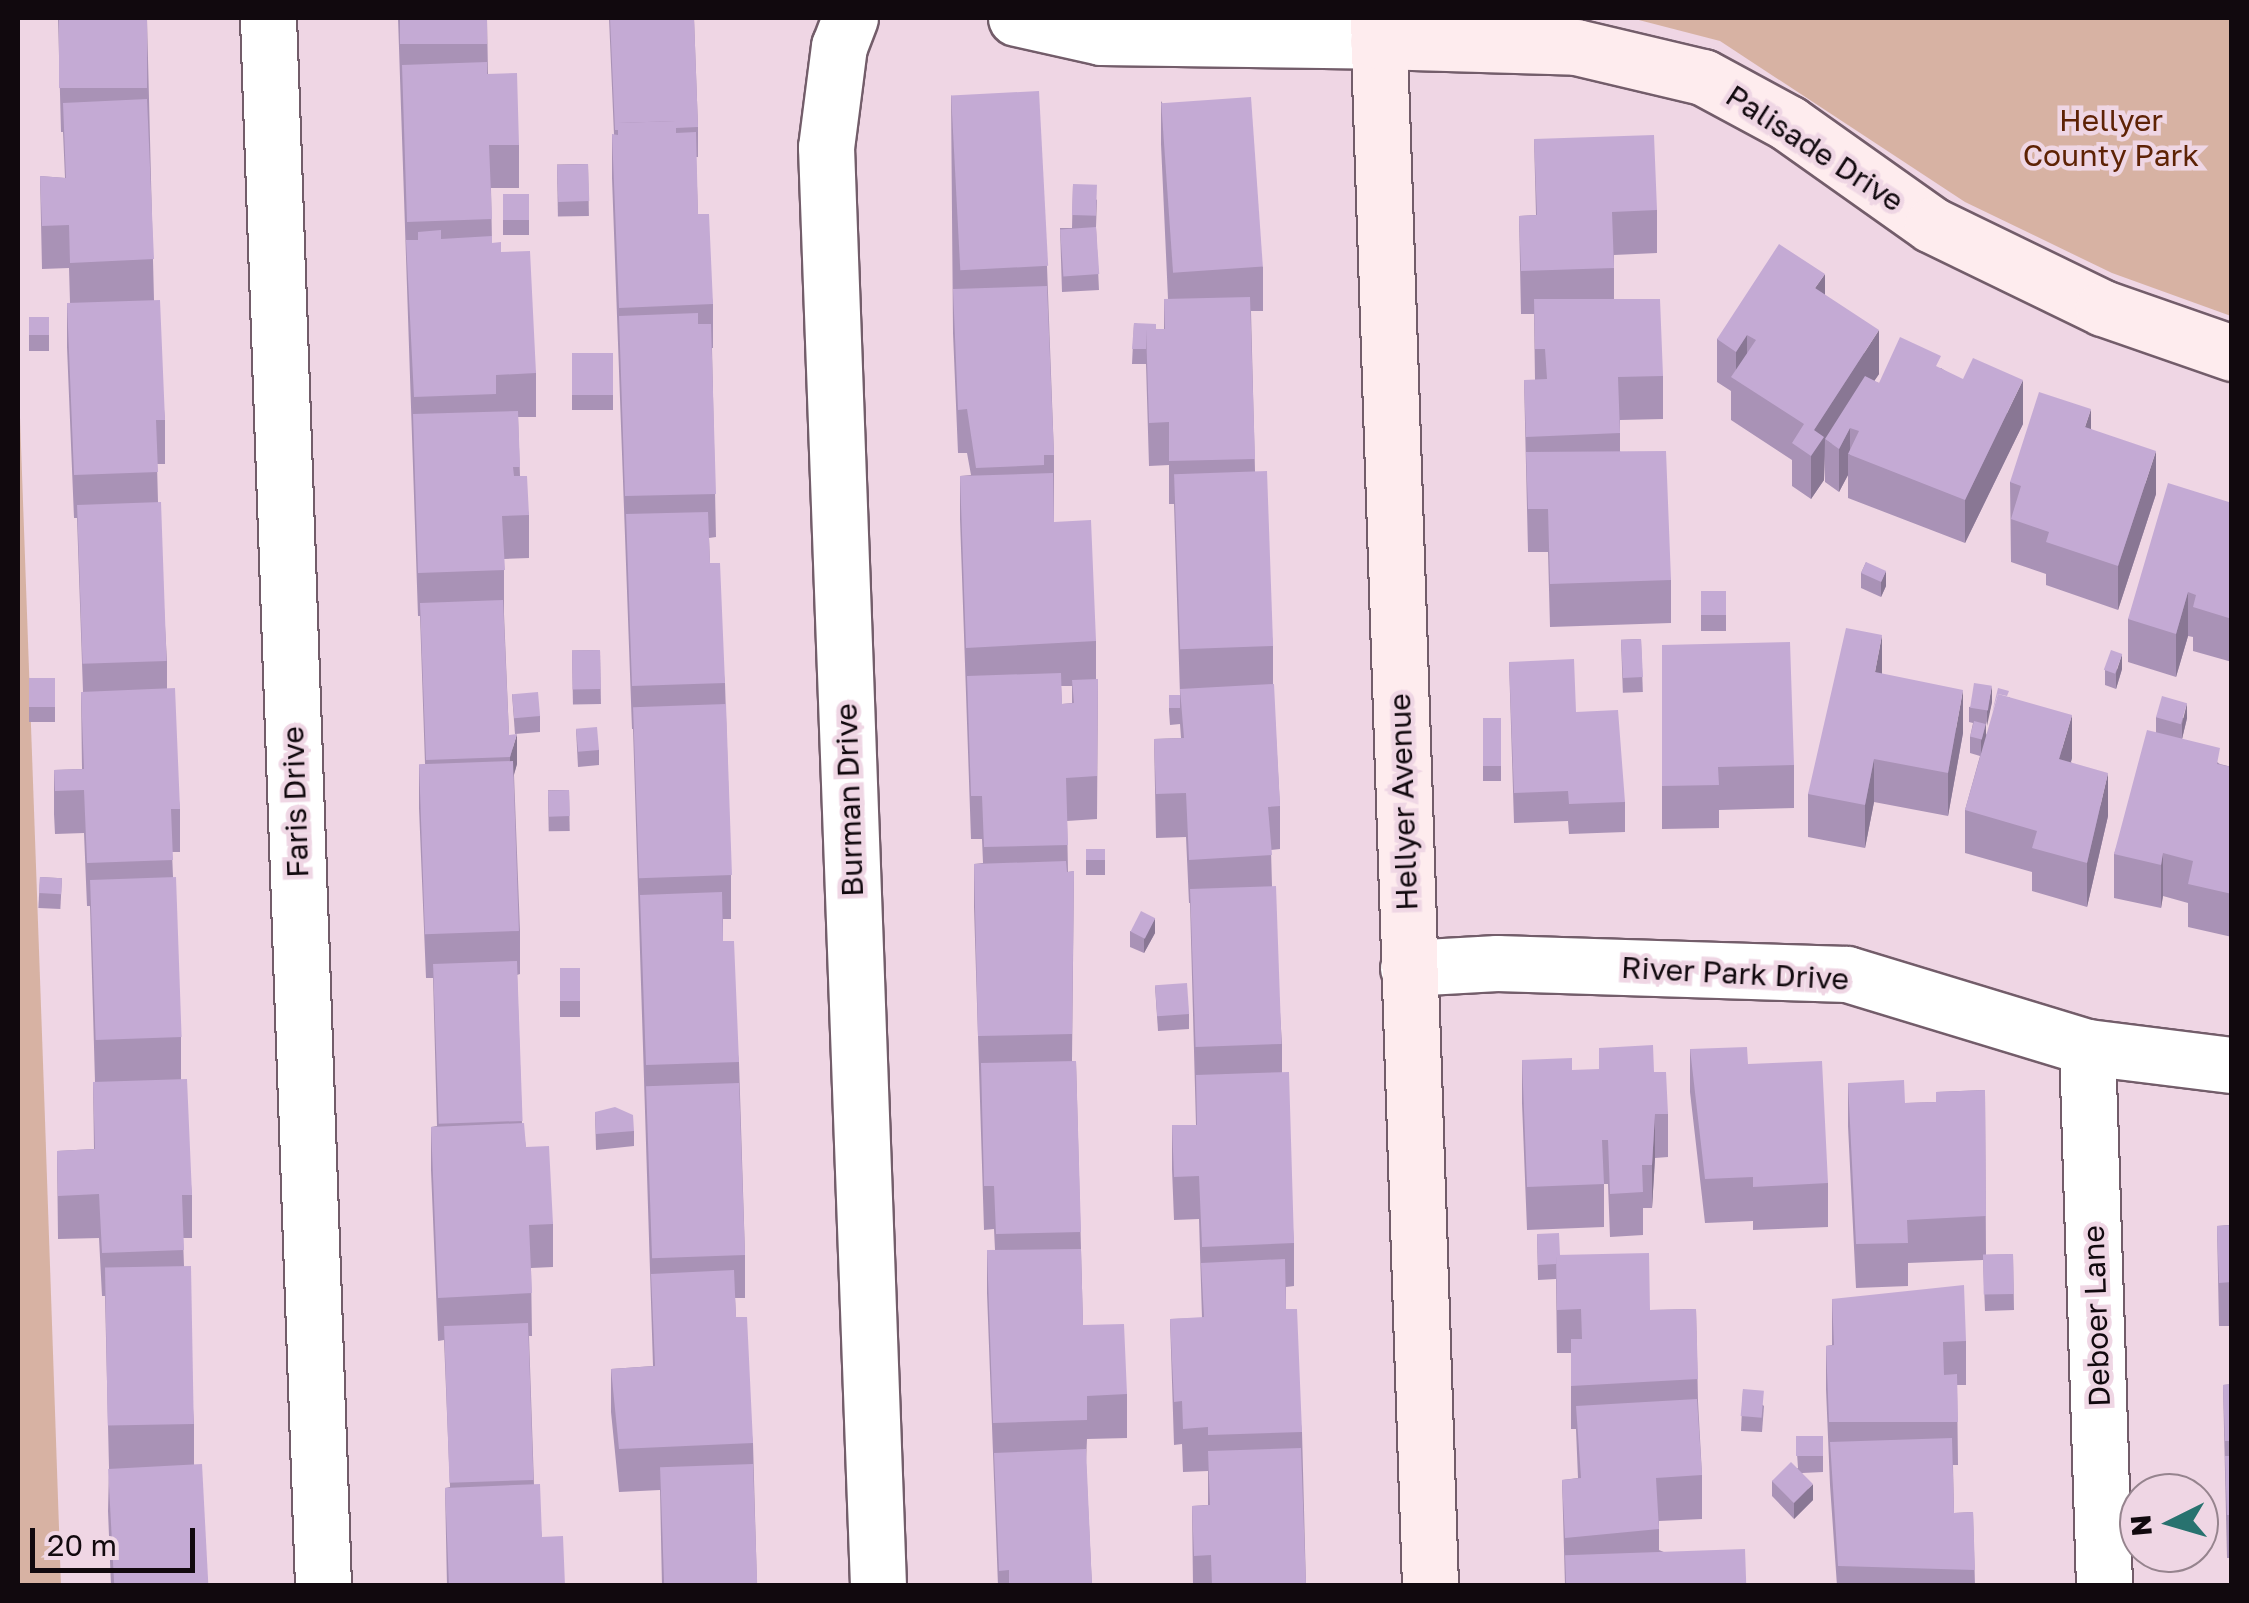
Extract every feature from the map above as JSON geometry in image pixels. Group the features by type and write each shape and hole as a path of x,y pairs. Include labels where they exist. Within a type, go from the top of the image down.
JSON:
{"street":[{"name":"Faris Drive","path":"268,18 323,1586"},
{"name":"Burman Drive","path":"850,18 839,46 826,146 878,1586"},
{"name":"Palisade Drive","path":"1016,18 1101,37 1378,29 1576,46 1703,77 1788,123 1932,225 2103,308 2232,353"},
{"name":"Hellyer Avenue","path":"1378,29 1430,1586"},
{"name":"River Park Drive","path":"1408,968 1498,963 1848,974 2087,1047 2232,1065"},
{"name":"Deboer Lane","path":"2087,1047 2104,1586"}],"green space":[{"name":"Hellyer County Park","path":"1631,18 2231,18 2231,316 2112,273 1965,202 1720,41"},
{"path":"18,361 44,1091 61,1586 18,1585"}],"building":[{"path":"59,18 147,18 147,88 59,88"},
{"path":"400,18 487,18 487,44 400,44"},
{"path":"610,18 694,18 698,127 676,128 676,121 618,123 615,130"},
{"path":"487,62 487,74 517,73 519,145 489,145 492,219 407,222 402,65"},
{"path":"1039,91 1048,266 960,270 951,96"},
{"path":"1251,97 1263,267 1173,273 1161,103"},
{"path":"147,99 154,259 70,263 69,225 42,226 40,176 66,178 63,103"},
{"path":"676,121 676,133 696,132 698,214 709,214 713,304 619,308 612,134 618,135 618,123"},
{"path":"1654,135 1657,210 1612,212 1614,268 1521,271 1519,216 1537,215 1534,139"},
{"path":"588,164 589,201 558,202 557,165"},
{"path":"1073,184 1097,185 1096,216 1072,215"},
{"path":"503,194 529,194 529,220 503,220"},
{"path":"1096,227 1099,274 1063,276 1060,230"},
{"path":"441,230 441,239 492,236 492,243 501,242 501,252 530,251 536,373 496,375 496,394 414,397 406,240 418,240 418,232"},
{"path":"1779,244 1825,274 1815,288 1879,330 1814,430 1824,437 1811,456 1792,443 1804,424 1731,377 1756,340 1747,335 1736,352 1717,339"},
{"path":"1047,286 1054,455 1044,455 1044,465 976,468 967,409 958,410 953,289"},
{"path":"1250,297 1255,459 1169,461 1169,422 1149,423 1146,329 1165,329 1164,299"},
{"path":"1534,299 1660,299 1663,376 1618,377 1620,433 1526,437 1524,380 1547,379 1545,349 1535,349"},
{"path":"160,300 165,420 156,420 158,472 74,475 67,303"},
{"path":"698,313 698,324 711,324 716,494 625,496 619,316"},
{"path":"29,317 49,317 49,335 29,335"},
{"path":"1134,323 1156,324 1156,329 1146,329 1146,349 1132,349"},
{"path":"1900,337 1941,356 1936,366 1963,379 1973,358 2023,380 1965,500 1848,454 1859,431 1850,428 1839,449 1825,439 1865,376 1879,383"},
{"path":"572,353 613,353 613,395 572,395"},
{"path":"2039,392 2091,409 2085,427 2156,451 2118,566 2046,542 2049,532 2011,519 2021,486 2010,482"},
{"path":"518,411 520,467 513,467 514,476 527,476 529,515 502,516 505,570 418,573 413,414"},
{"path":"1666,451 1671,580 1550,584 1548,509 1528,509 1526,452"},
{"path":"1267,471 1273,646 1180,649 1174,474"},
{"path":"1053,473 1054,522 1091,520 1096,641 966,648 960,476"},
{"path":"2168,483 2232,503 2232,619 2193,607 2196,595 2188,592 2176,634 2128,619"},
{"path":"161,502 167,661 83,664 77,505"},
{"path":"708,512 710,563 720,563 725,683 632,686 626,514"},
{"path":"1866,562 1886,571 1881,582 1861,573"},
{"path":"1701,591 1726,591 1726,615 1701,615"},
{"path":"503,600 509,735 517,734 510,757 426,760 420,603"},
{"path":"1846,628 1882,635 1875,672 1963,690 1948,773 1874,759 1865,805 1808,794"},
{"path":"1641,639 1643,677 1623,678 1621,640"},
{"path":"1790,642 1794,765 1718,767 1719,785 1662,786 1662,645"},
{"path":"572,650 600,650 601,689 573,689"},
{"path":"2111,650 2122,654 2115,674 2104,670"},
{"path":"1574,659 1576,712 1618,710 1625,802 1569,804 1568,791 1514,793 1509,662"},
{"path":"1061,673 1062,704 1074,703 1072,680 1098,679 1097,776 1066,778 1068,845 984,847 982,796 971,796 967,676"},
{"path":"29,678 55,678 55,707 29,707"},
{"path":"1974,683 1992,686 1988,711 1970,708"},
{"path":"1274,684 1280,806 1268,807 1272,855 1189,860 1186,793 1156,794 1154,739 1184,738 1180,689"},
{"path":"175,688 180,809 171,809 173,860 87,863 84,790 55,791 54,770 84,769 81,692"},
{"path":"1998,688 2009,691 2007,696 1998,694 1992,713"},
{"path":"538,692 540,716 514,718 512,694"},
{"path":"1998,694 2072,715 2059,759 2108,773 2087,863 2032,848 2037,831 1965,810"},
{"path":"1169,695 1180,695 1180,708 1169,708"},
{"path":"2162,696 2187,703 2181,724 2156,717"},
{"path":"726,704 732,875 639,878 633,707"},
{"path":"1483,718 1501,718 1501,766 1483,766"},
{"path":"1974,721 1986,724 1982,739 1970,737"},
{"path":"597,727 599,750 578,752 576,729"},
{"path":"2147,730 2220,748 2217,764 2232,767 2232,894 2188,884 2193,861 2163,853 2161,865 2114,854"},
{"path":"513,761 519,931 425,934 419,764"},
{"path":"569,790 570,816 549,817 548,791"},
{"path":"1086,849 1105,849 1105,860 1086,860"},
{"path":"1066,861 1067,872 1074,871 1072,1034 978,1036 974,864"},
{"path":"40,877 62,878 61,894 39,893"},
{"path":"176,877 182,1037 96,1040 90,880"},
{"path":"1276,886 1282,1044 1196,1047 1190,889"},
{"path":"722,892 723,941 734,941 739,1062 646,1065 640,895"},
{"path":"1141,911 1155,918 1145,939 1131,931"},
{"path":"517,961 523,1121 439,1124 433,964"},
{"path":"560,968 580,968 580,1001 560,1001"},
{"path":"1187,983 1189,1014 1157,1016 1155,985"},
{"path":"1653,1045 1654,1072 1666,1072 1668,1114 1655,1114 1652,1165 1642,1165 1643,1192 1610,1194 1608,1140 1602,1140 1604,1184 1527,1187 1522,1060 1572,1058 1572,1070 1599,1069 1599,1048"},
{"path":"1747,1047 1748,1064 1822,1061 1828,1183 1753,1187 1753,1177 1705,1179 1690,1049"},
{"path":"1076,1061 1081,1232 996,1234 994,1186 984,1186 981,1063"},
{"path":"1289,1072 1294,1243 1202,1247 1199,1176 1174,1177 1172,1125 1197,1125 1196,1075"},
{"path":"187,1079 192,1195 182,1195 184,1250 102,1253 99,1194 58,1196 57,1151 95,1149 93,1082"},
{"path":"1904,1080 1905,1103 1936,1102 1936,1092 1985,1090 1986,1216 1907,1220 1908,1243 1856,1244 1848,1083"},
{"path":"739,1083 745,1255 652,1258 646,1086"},
{"path":"615,1107 633,1115 634,1131 596,1134 595,1112"},
{"path":"524,1123 526,1147 549,1146 553,1224 529,1225 532,1293 438,1298 431,1127"},
{"path":"2232,1225 2232,1282 2219,1283 2217,1226"},
{"path":"1559,1233 1560,1255 1556,1255 1556,1264 1538,1265 1537,1234"},
{"path":"1081,1249 1083,1325 1124,1324 1127,1394 1087,1396 1087,1420 993,1423 987,1250"},
{"path":"1649,1253 1650,1310 1696,1309 1698,1379 1571,1386 1571,1339 1582,1339 1581,1309 1557,1310 1556,1255"},
{"path":"2013,1254 2014,1294 1984,1295 1983,1255"},
{"path":"1285,1259 1286,1309 1297,1309 1302,1432 1208,1435 1208,1427 1183,1429 1182,1401 1174,1402 1170,1319 1204,1317 1201,1263"},
{"path":"191,1266 194,1424 108,1425 105,1268"},
{"path":"734,1270 736,1317 747,1317 753,1443 619,1449 611,1369 655,1366 651,1274"},
{"path":"1964,1285 1966,1341 1943,1342 1944,1375 1957,1374 1958,1422 1829,1422 1826,1346 1834,1345 1832,1299"},
{"path":"528,1323 533,1480 450,1483 444,1326"},
{"path":"2232,1384 2232,1441 2225,1441 2223,1385"},
{"path":"1743,1389 1764,1391 1762,1418 1741,1416"},
{"path":"1697,1399 1702,1475 1656,1478 1659,1529 1565,1538 1562,1480 1581,1478 1576,1406"},
{"path":"1796,1436 1823,1436 1823,1456 1796,1456"},
{"path":"1952,1438 1954,1513 1973,1512 1975,1570 1838,1566 1830,1442"},
{"path":"1301,1448 1306,1586 1212,1586 1211,1555 1194,1556 1192,1506 1210,1505 1208,1451"},
{"path":"1086,1449 1092,1586 1009,1586 1009,1570 999,1571 994,1453"},
{"path":"2225,1456 2232,1456 2232,1515 2227,1515"},
{"path":"1791,1462 1813,1484 1794,1503 1772,1481"},
{"path":"202,1464 208,1585 114,1586 108,1469"},
{"path":"753,1464 757,1586 664,1586 660,1467"},
{"path":"540,1484 542,1537 563,1536 565,1586 449,1586 445,1488"},
{"path":"1745,1549 1746,1586 1566,1586 1565,1555"}]}
